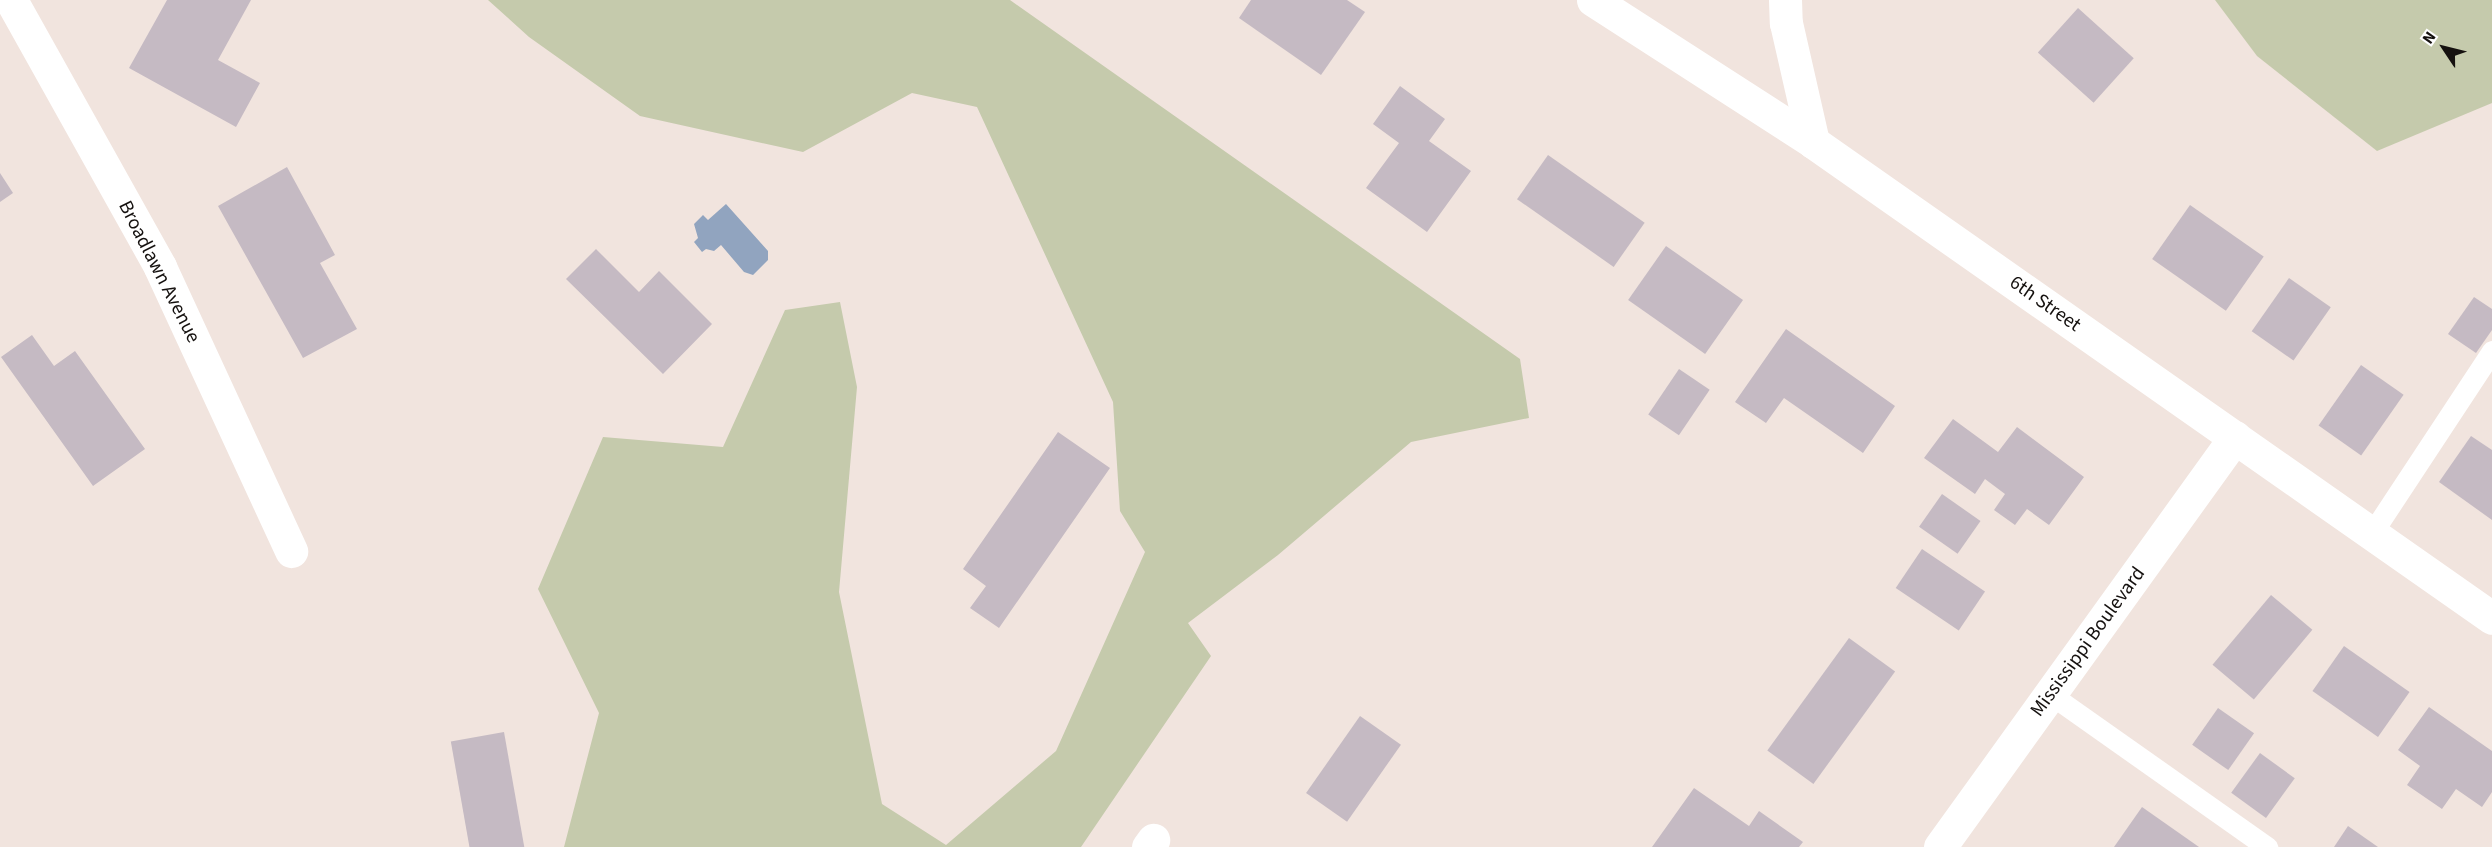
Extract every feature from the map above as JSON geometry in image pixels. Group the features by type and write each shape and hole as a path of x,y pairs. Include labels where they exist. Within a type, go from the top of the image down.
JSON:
{"street":[{"name":"Broadlawn Avenue","path":"11,0 160,267 291,551"},
{"name":"6th Street","path":"1593,0 1813,142 2492,618"},
{"path":"1785,0 1786,23 1813,142"},
{"name":"Mississippi Boulevard","path":"1940,847 2235,437"}],"lane":[{"path":"2372,533 2492,351"},
{"path":"2050,694 2267,847"}],"green space":[{"path":"488,0 1010,0 1520,359 1529,418 1411,442 1278,555 1188,623 1211,656 1081,847 564,847 599,713 538,589 603,437 723,447 785,310 840,302 857,387 839,592 882,804 946,845 1056,751 1145,552 1120,511 1113,402 977,107 912,93 803,152 640,116 529,37"},
{"path":"2215,0 2492,0 2492,103 2377,151 2257,56"}],"water":[{"path":"726,204 768,251 768,260 753,275 744,272 721,245 714,251 706,249 702,252 694,242 698,238 694,224 703,215 708,220"}],"building":[{"path":"167,0 251,0 218,60 260,83 236,127 129,68"},
{"path":"1251,0 1347,0 1365,12 1321,75 1239,18"},
{"path":"2078,8 2134,58 2094,103 2038,53"},
{"path":"1400,86 1445,119 1429,141 1471,171 1427,232 1366,188 1399,143 1373,124"},
{"path":"1548,155 1645,223 1614,267 1517,199"},
{"path":"287,167 335,255 320,263 357,329 303,358 218,206"},
{"path":"0,173 13,193 0,202"},
{"path":"2190,205 2264,257 2226,311 2152,259"},
{"path":"1666,246 1743,300 1705,354 1628,300"},
{"path":"596,249 639,292 659,271 712,324 663,374 566,279"},
{"path":"2289,278 2331,307 2293,360 2252,331"},
{"path":"2474,297 2492,309 2492,330 2476,353 2448,334"},
{"path":"1786,329 1895,406 1863,453 1784,398 1766,423 1735,402"},
{"path":"32,335 54,366 75,351 145,449 93,486 1,357"},
{"path":"2361,365 2404,395 2361,455 2319,426"},
{"path":"1679,369 1710,390 1679,435 1648,415"},
{"path":"1953,419 1998,452 2017,427 2084,477 2049,525 2027,509 2015,525 1994,510 2005,494 1985,479 1975,494 1924,458"},
{"path":"1058,432 1110,468 999,628 970,608 986,586 963,569"},
{"path":"2471,436 2492,450 2492,520 2439,482"},
{"path":"1942,494 1981,521 1958,554 1919,527"},
{"path":"1922,549 1985,591 1959,630 1896,588"},
{"path":"2271,595 2312,630 2254,699 2213,665"},
{"path":"1849,638 1895,672 1813,784 1767,750"},
{"path":"2344,646 2410,692 2378,737 2312,691"},
{"path":"2429,707 2492,751 2492,792 2482,807 2456,789 2442,809 2407,785 2420,766 2398,750"},
{"path":"2218,708 2254,733 2228,770 2192,745"},
{"path":"1360,716 1401,745 1347,822 1306,793"},
{"path":"504,732 524,847 469,847 451,741"},
{"path":"2260,753 2295,778 2266,818 2231,793"},
{"path":"1694,788 1749,826 1759,811 1803,842 1799,847 1652,847"},
{"path":"2142,807 2199,847 2114,847"},
{"path":"2348,826 2378,847 2334,847"}]}
